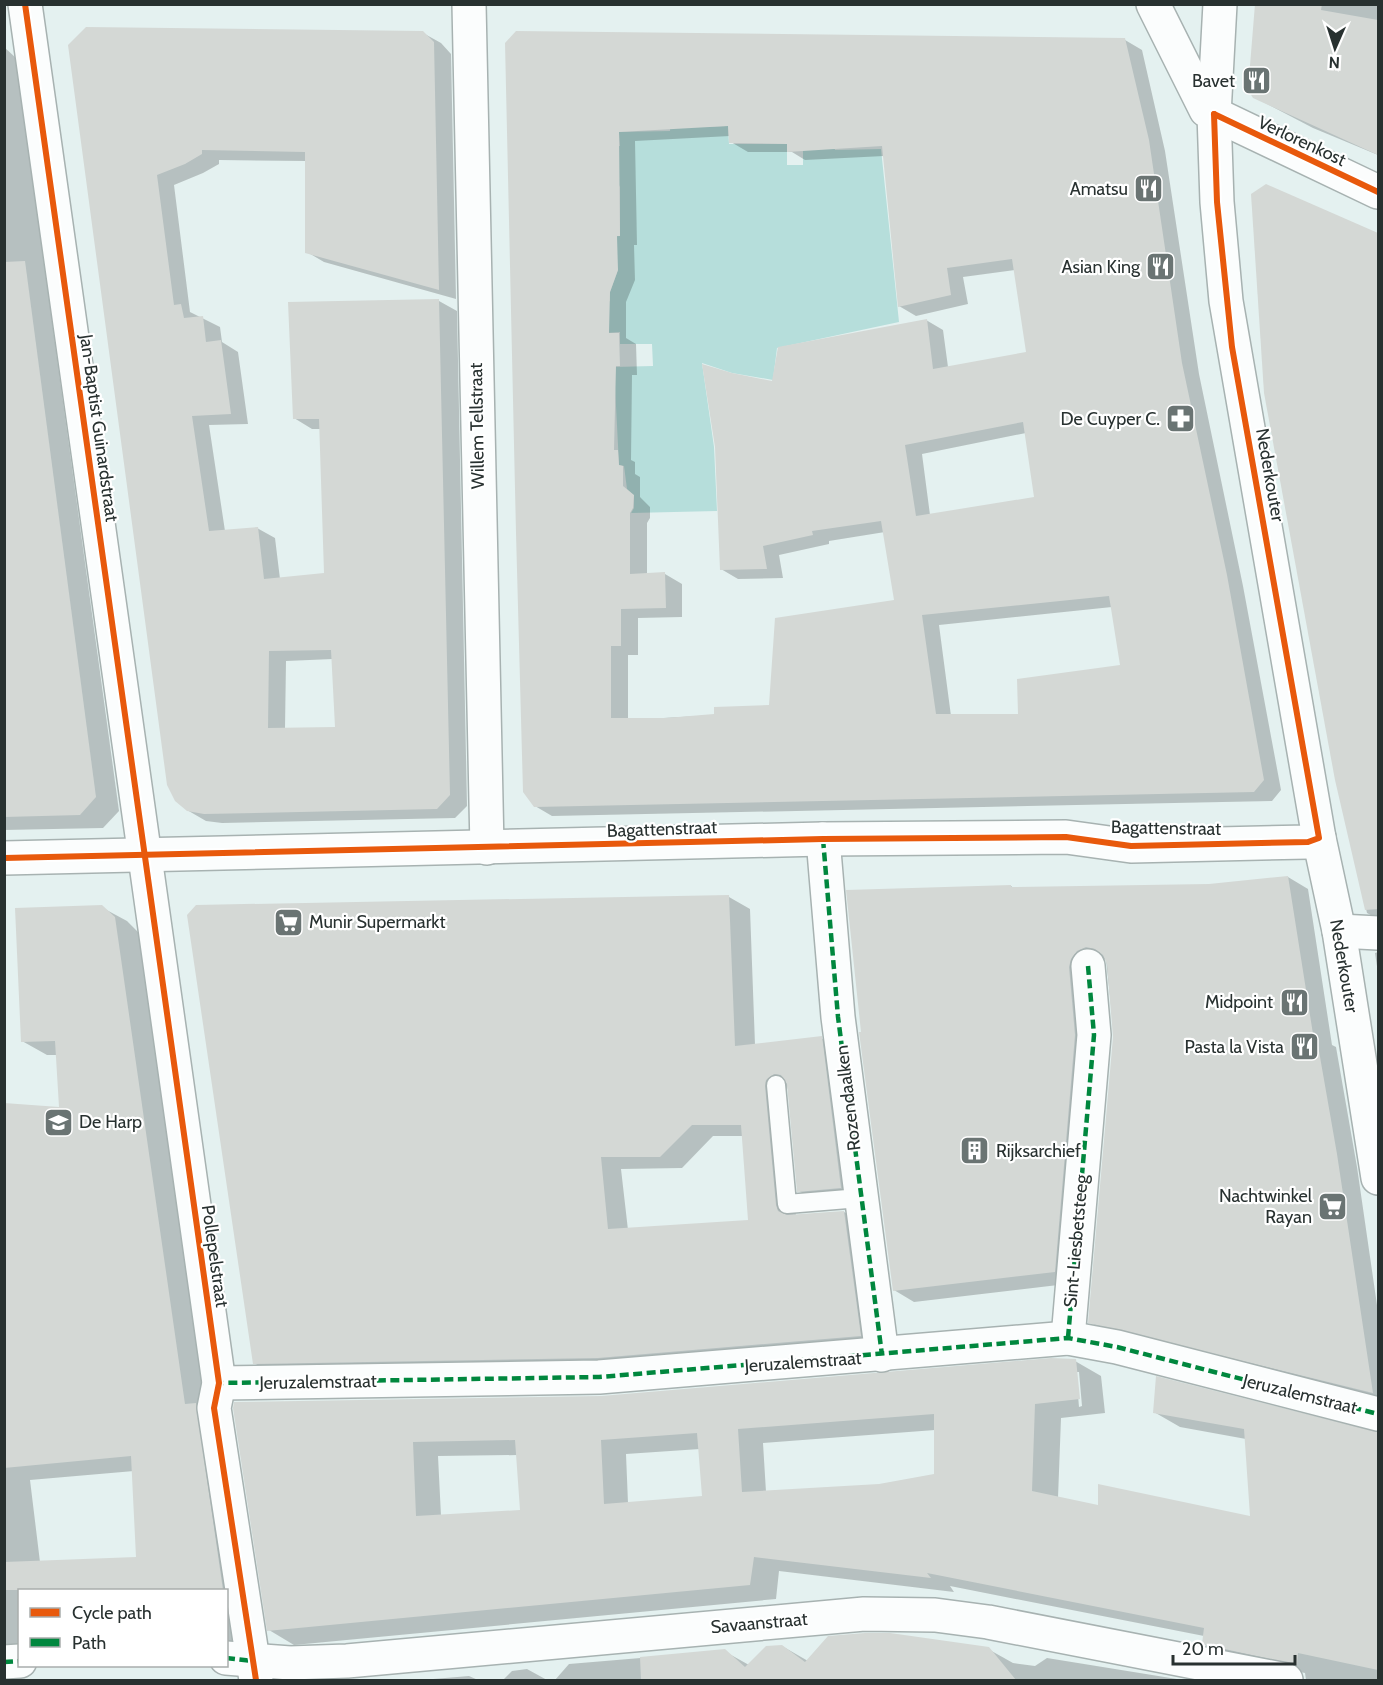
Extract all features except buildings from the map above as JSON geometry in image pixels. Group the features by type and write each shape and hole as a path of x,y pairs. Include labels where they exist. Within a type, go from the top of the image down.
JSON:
{"street":[{"name":"Jan-Baptist Guinardstraat","path":"25,4 144,855"},
{"name":"Willem Tellstraat","path":"469,4 487,848"},
{"path":"1153,4 1206,110 1214,114"},
{"name":"Nederkouter","path":"1220,4 1214,114 1217,202 1232,347 1319,838 1338,931 1378,1178"},
{"name":"Verlorenkost","path":"1214,114 1378,192"},
{"name":"Bagattenstraat","path":"4,858 823,839 1066,837 1131,846 1308,842 1319,838"},
{"name":"Rozendaalken","path":"823,839 838,1017 882,1355"},
{"name":"Pollepelstraat","path":"144,855 219,1383 214,1407 245,1666"},
{"path":"1338,931 1378,933"},
{"name":"Sint-Liesbetsteeg","path":"1068,1338 1094,1035 1088,966"},
{"name":"Jeruzalemstraat","path":"219,1383 599,1377 1068,1338 1117,1347 1378,1414"},
{"name":"Savaanstraat","path":"245,1666 347,1661 864,1614 935,1615 988,1622 1286,1680"}],"lane":[{"path":"776,1085 787,1204 860,1198"}],"shaded area":[{"path":"671,114 701,127 728,126 729,144 787,144 787,165 803,165 803,140 832,138 835,150 881,149 899,322 777,348 773,380 732,373 702,363 714,447 717,511 631,513 634,508 634,496 627,489 624,466 619,465 614,367 653,366 652,344 620,344 620,332 606,333 606,302 610,301 610,292 618,270 606,237 620,236 620,187 599,147 620,146 619,132 670,131"}],"marked path":[{"path":"823,839 838,1017 882,1355"},
{"path":"1068,1338 1094,1035 1088,966"},
{"path":"218,1387 219,1383 599,1377 1068,1338 1117,1347 1378,1414"},
{"path":"228,1658 252,1661"},
{"path":"4,1662 18,1661"}],"cycle path":[{"path":"25,4 219,1383 214,1408 256,1680"},
{"path":"1214,114 1378,192"},
{"path":"4,858 823,839 1066,837 1131,846 1308,842 1319,838 1232,347 1217,202 1214,114"}],"place":[{"name":"Bavet","path":"1256,81"},
{"name":"Amatsu","path":"1149,189"},
{"name":"Asian King","path":"1161,267"},
{"name":"De Cuyper C.","path":"1181,419"},
{"name":"Munir Supermarkt","path":"288,922"},
{"name":"Midpoint","path":"1294,1002"},
{"name":"Pasta la Vista","path":"1305,1047"},
{"name":"De Harp","path":"58,1122"},
{"name":"Rijksarchief","path":"975,1151"},
{"name":"Nachtwinkel Rayan","path":"1333,1206"}]}
